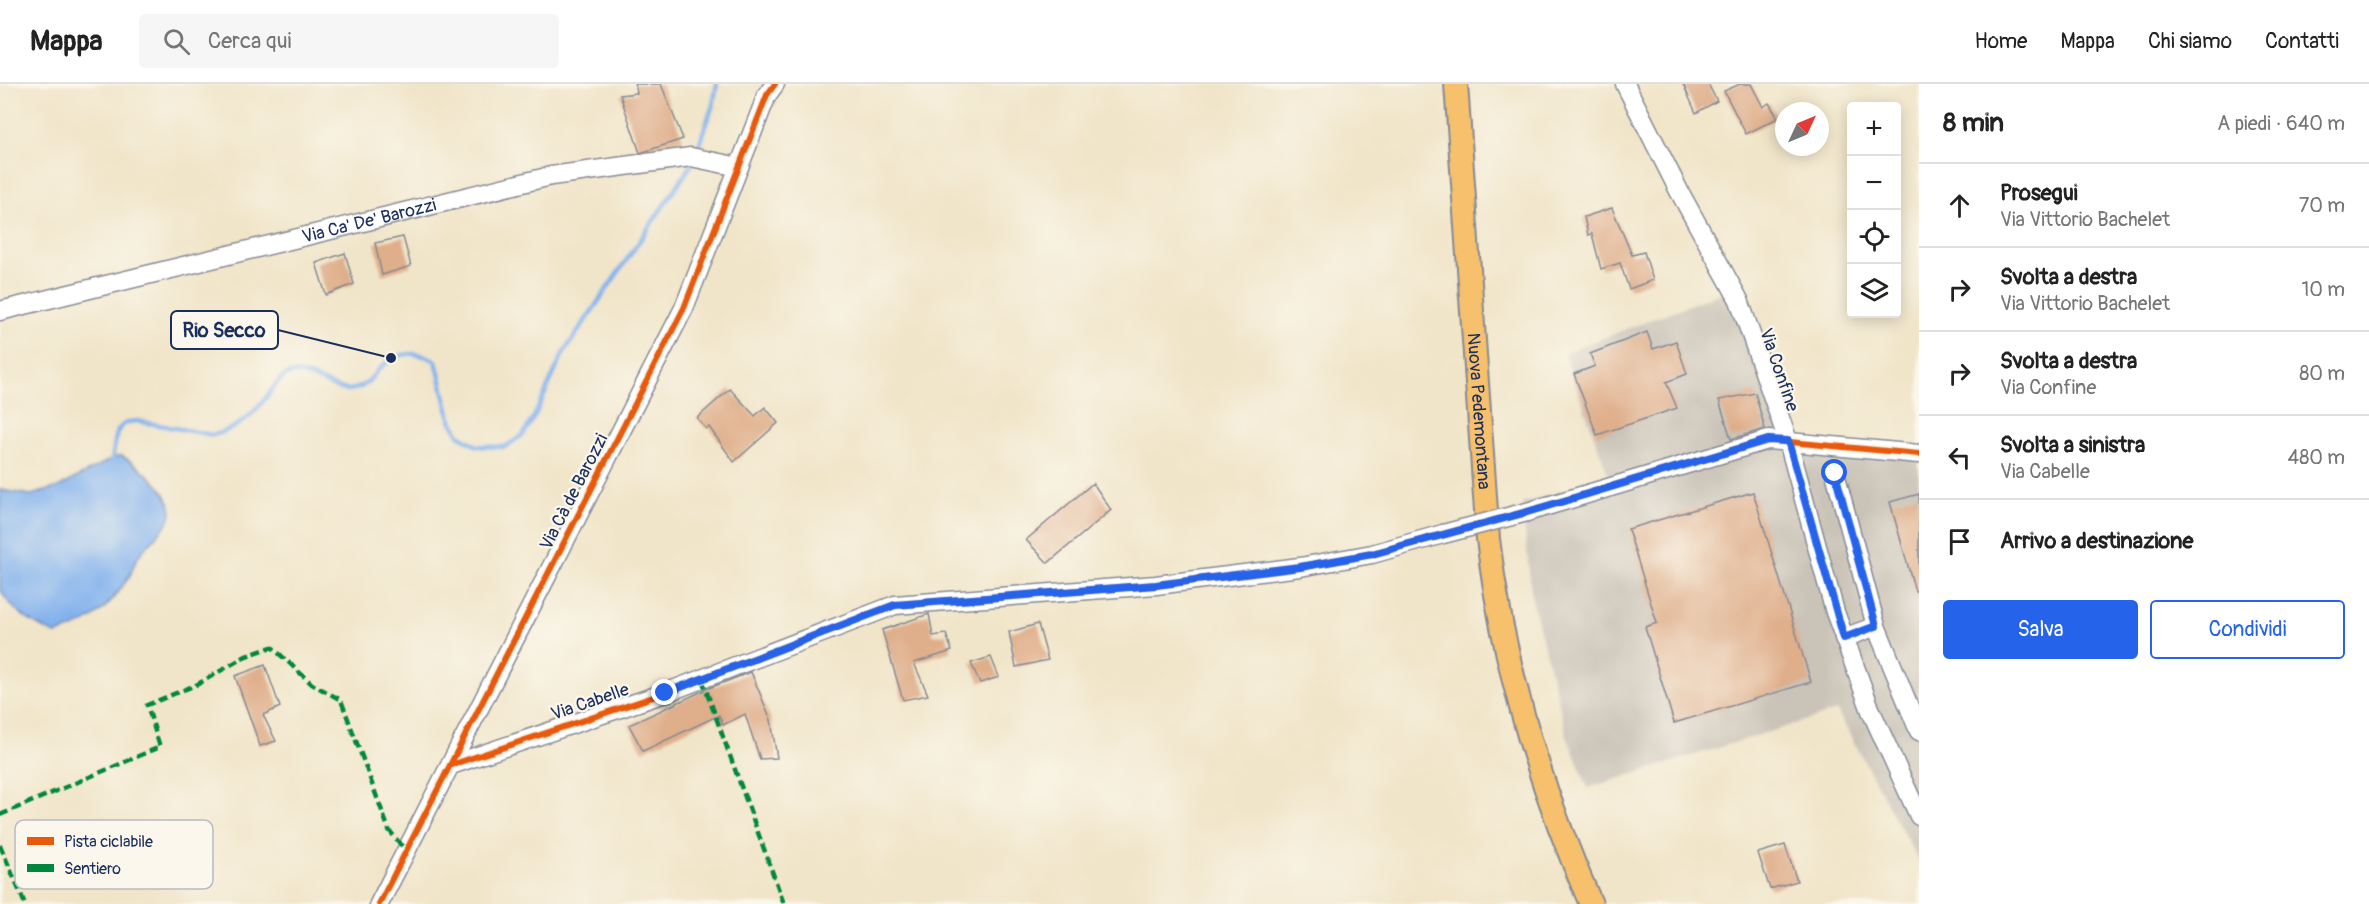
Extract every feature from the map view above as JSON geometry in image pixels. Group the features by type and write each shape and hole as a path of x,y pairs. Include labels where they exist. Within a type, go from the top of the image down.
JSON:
{"main road":[{"name":"Nuova Pedemontana","path":"1456,84 1488,539 1494,587 1518,697 1534,755 1558,825 1592,904"}],"street":[{"name":"Via Cà de Barozzi","path":"379,904 684,308 767,95 775,84"},
{"name":"Via Confine","path":"1624,84 1739,300 1788,441 1844,638 1871,711 1919,816"},
{"name":"Via Ca' De' Barozzi","path":"0,311 551,176 698,159 739,167"},
{"name":"Via Cabelle","path":"452,765 665,693 895,605 1156,585 1300,567 1372,554 1527,512 1760,442 1778,440 1919,454"},
{"path":"1835,473 1876,626 1919,731"},
{"path":"1844,638 1876,626"}],"shaded area":[{"path":"1741,285 1788,445 1919,452 1919,862 1837,711 1588,788 1568,739 1532,599 1522,503 1609,477 1564,353"}],"water":[{"path":"122,456 137,466 160,488 170,505 170,518 136,560 128,579 108,605 84,623 55,634 23,616 10,604 0,589 0,490 31,495 59,487 115,457"}],"building":[{"path":"635,84 661,84 683,139 640,153 620,95 637,93"},
{"path":"1683,84 1708,84 1717,101 1696,113"},
{"path":"1740,84 1751,84 1763,107 1769,103 1775,113 1775,120 1746,134 1724,91"},
{"path":"1612,208 1632,255 1644,252 1653,280 1629,289 1620,263 1601,269 1592,234 1588,235 1584,217"},
{"path":"403,237 411,266 382,275 375,243"},
{"path":"345,253 354,284 326,295 316,263"},
{"path":"1647,332 1653,349 1676,341 1687,374 1666,382 1677,408 1597,435 1574,374 1595,366 1590,354"},
{"path":"730,389 755,416 765,407 778,423 734,462 709,427 706,429 697,418"},
{"path":"1755,393 1765,429 1731,439 1719,400"},
{"path":"1093,483 1111,510 1048,563 1026,540"},
{"path":"1753,492 1811,682 1674,723 1645,627 1657,623 1628,529"},
{"path":"1919,494 1919,591 1915,591 1890,502"},
{"path":"929,614 933,636 946,634 952,651 914,663 928,695 903,700 882,630"},
{"path":"1038,624 1048,660 1016,667 1009,632"},
{"path":"991,657 999,677 980,683 971,663"},
{"path":"265,665 280,707 263,715 276,741 260,746 235,676"},
{"path":"751,672 771,720 777,758 760,759 745,714 723,725 719,715 643,751 629,725 707,689"},
{"path":"1785,845 1797,881 1770,889 1758,853"}],"waterway":[{"path":"696,153 713,105 717,84"},
{"path":"111,464 118,430 128,422 137,421 213,435 244,420 257,409 278,381 287,375 304,374 349,390 364,385 385,364 406,354 420,355 436,361 450,418 459,435 477,446 505,447 523,435 535,415 564,352 694,161"}],"marked path":[{"path":"0,815 160,747 147,705 198,684 246,656 272,647 312,684 341,700 389,830 406,851"},
{"path":"702,679 784,904"},
{"path":"0,845 15,880"},
{"path":"19,889 25,904"}],"cycle path":[{"path":"379,904 684,308 767,95 775,84"},
{"path":"451,765 665,693 895,605 1156,585 1300,567 1372,554 1527,512 1768,440 1919,454"}],"place":[{"name":"Rio Secco","path":"391,358"}],"route":[{"path":"665,693 895,605 1156,585 1300,567 1372,554 1527,512 1768,440 1788,441 1844,638 1876,626 1835,473"}]}
